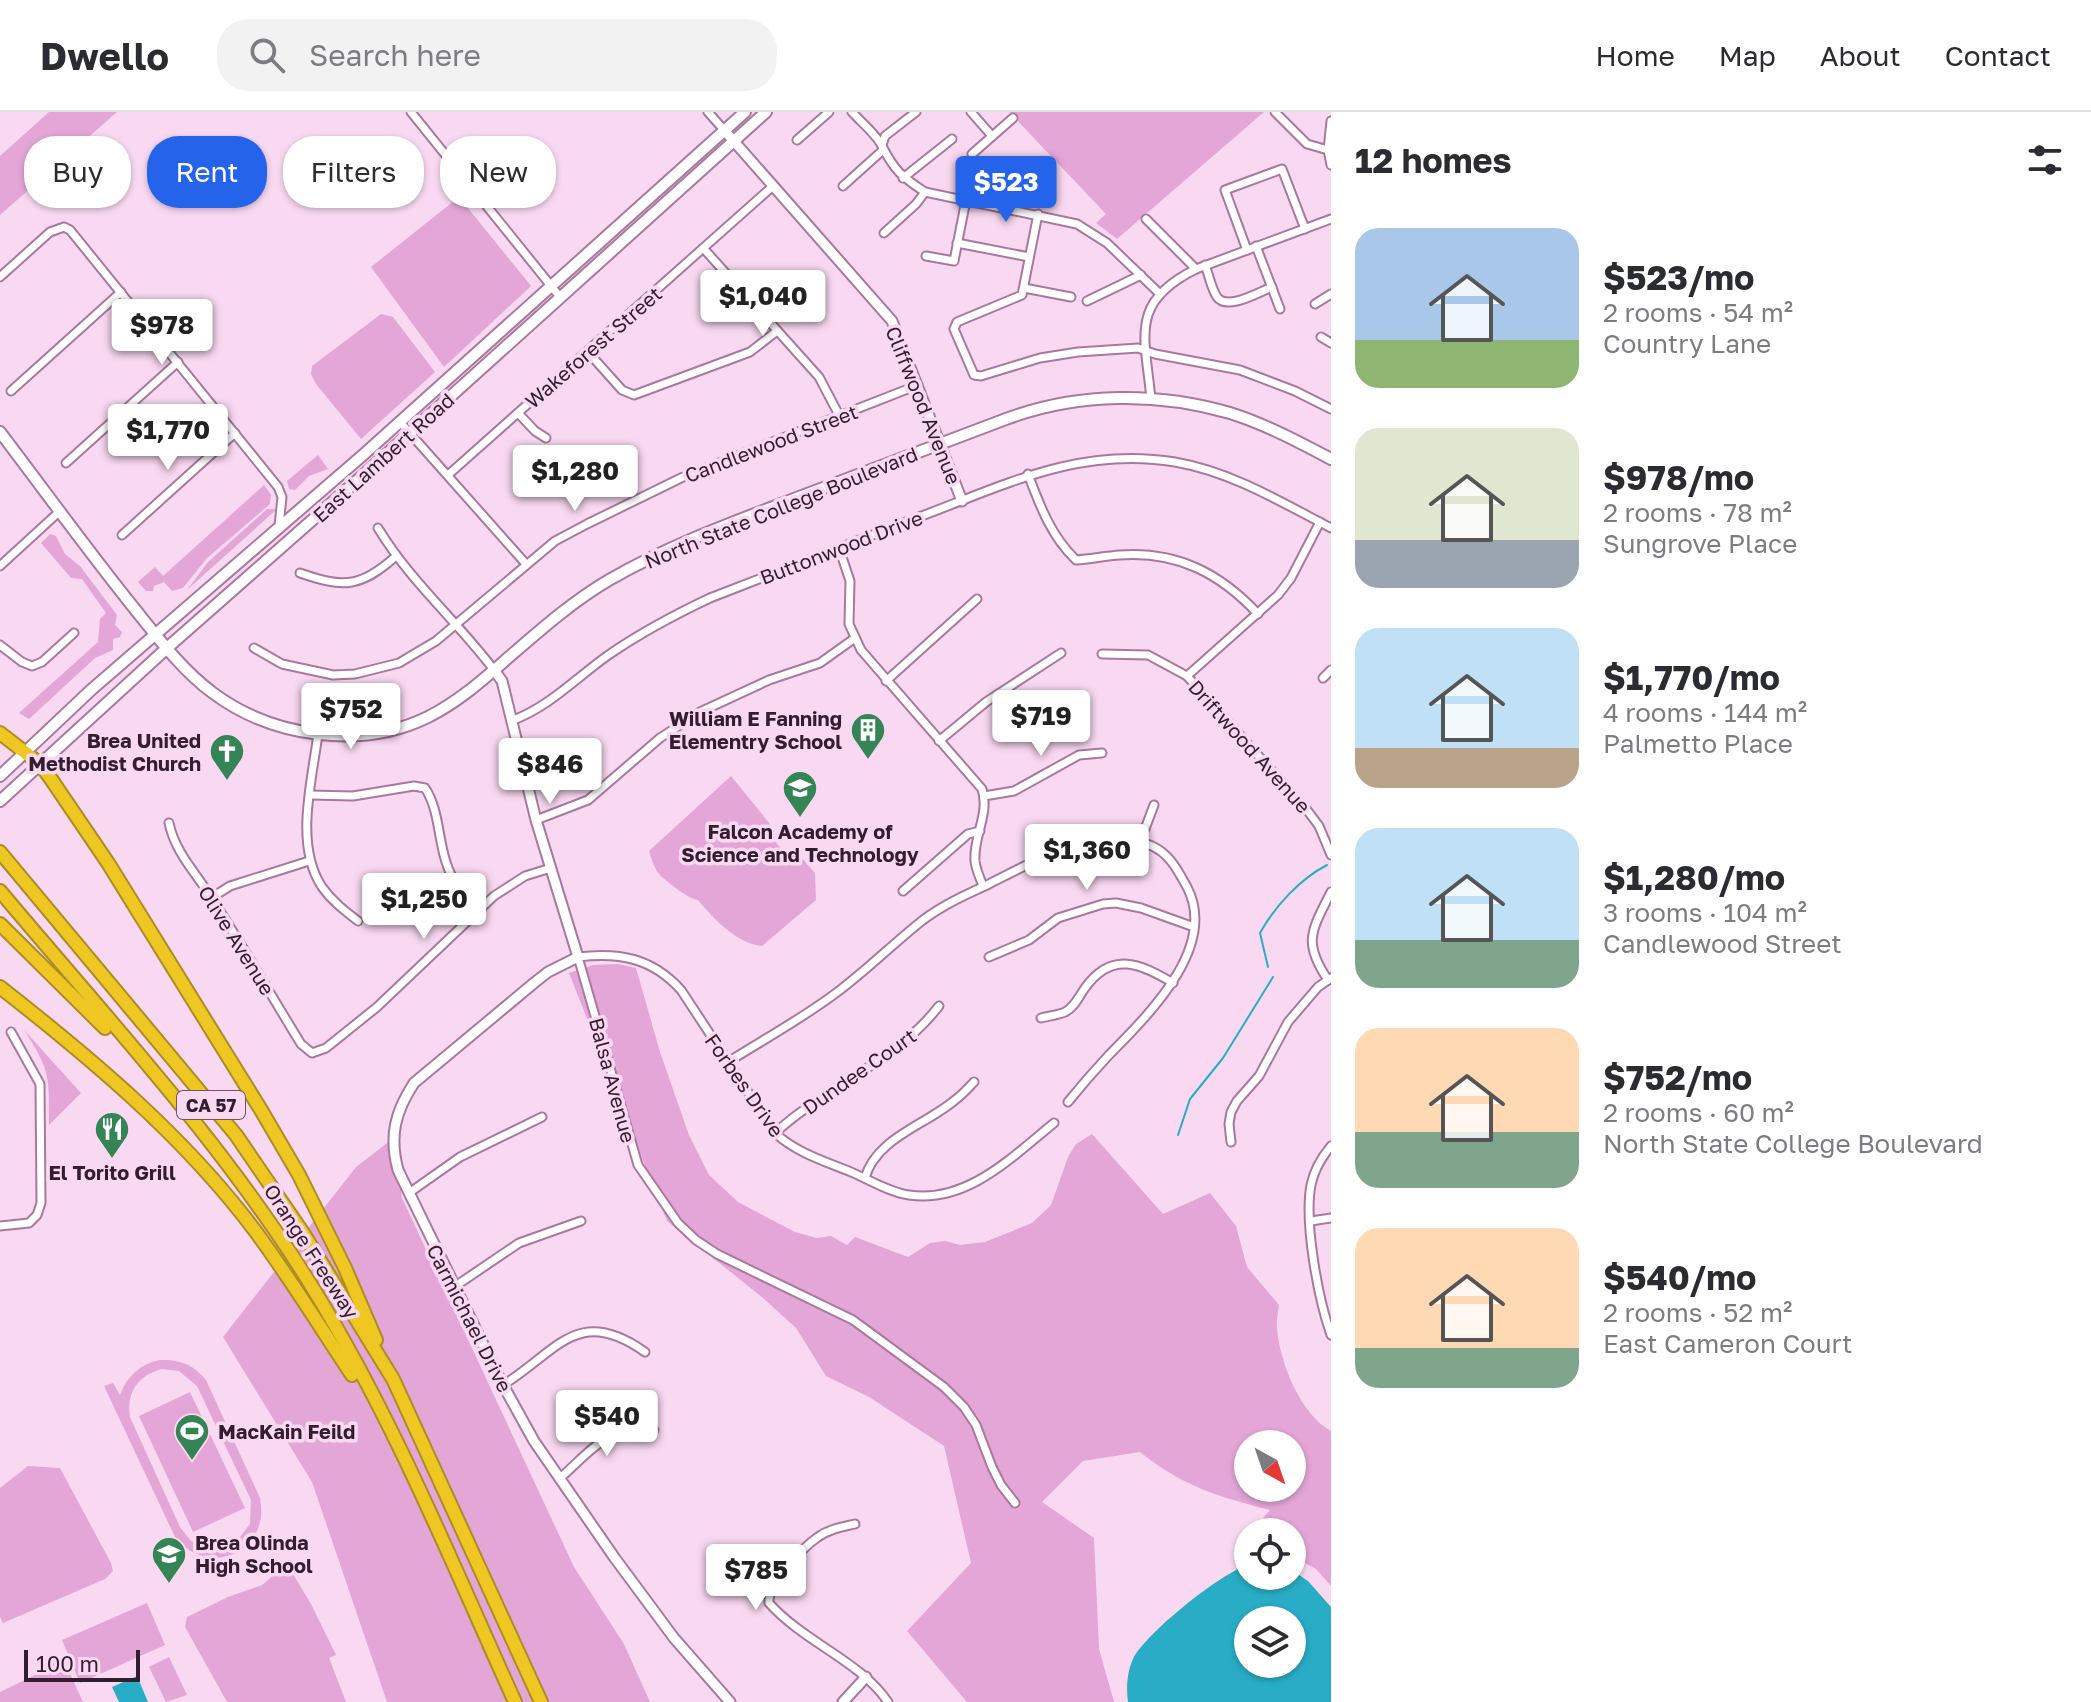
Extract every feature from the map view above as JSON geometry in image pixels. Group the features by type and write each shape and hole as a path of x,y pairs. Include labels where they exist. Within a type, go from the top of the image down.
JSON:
{"highway":[{"path":"0,733 40,764 108,863 299,1175 345,1268 393,1379"},
{"name":"Orange Freeway","path":"0,852 236,1135 303,1233 393,1379 541,1702"},
{"name":"Orange Freeway","path":"0,891 194,1119 250,1194 306,1279 396,1440 515,1702"},
{"path":"0,924 161,1083"},
{"path":"0,987 83,1052 142,1105 225,1193 257,1232 396,1440"}],"main road":[{"name":"East Lambert Road","path":"0,776 155,634 400,422 745,112"},
{"name":"East Lambert Road","path":"0,801 766,112"},
{"name":"North State College Boulevard","path":"0,432 155,634 194,677 237,709 262,720 318,734 384,731 416,722 456,701 556,617 636,565 697,536 1014,416 1047,407 1075,401 1127,397 1151,399 1232,414 1331,459"}],"street":[{"path":"411,112 560,297"},
{"path":"708,112 724,130"},
{"path":"797,140 829,112"},
{"path":"852,112 903,178 925,192 1077,224 1093,232 1159,293"},
{"path":"843,186 882,148 885,136 916,112"},
{"path":"971,112 992,136"},
{"path":"1275,112 1307,144 1328,150"},
{"path":"972,154 1013,118"},
{"path":"1331,121 1328,150 1331,165"},
{"name":"Cliffwood Avenue","path":"724,130 897,329 962,501"},
{"path":"903,178 952,139"},
{"path":"1247,250 1225,190 1282,169 1305,229"},
{"name":"Wakeforest Street","path":"448,475 773,186"},
{"path":"884,233 925,192"},
{"path":"926,256 954,261 966,200"},
{"path":"1038,214 1024,288 1017,299 957,322 954,329 974,375 981,376 1040,358 1138,348 1240,370 1331,409"},
{"path":"1146,219 1196,269"},
{"path":"1151,399 1145,350 1148,309 1159,293 1176,279 1205,265 1331,219"},
{"path":"0,277 50,232 64,227 76,235 278,487 282,497 279,526"},
{"path":"957,243 1029,257"},
{"path":"1256,246 1280,309"},
{"path":"704,249 819,377 840,417"},
{"path":"1205,265 1217,297 1222,301 1230,303 1272,287"},
{"path":"1087,301 1141,275"},
{"path":"1024,288 1071,297"},
{"path":"11,391 121,292"},
{"path":"1315,304 1331,294"},
{"path":"588,352 622,390 634,395 750,352 777,331"},
{"path":"1321,337 1331,343"},
{"path":"66,463 178,362"},
{"name":"Candlewood Street","path":"254,648 282,664 333,675 355,674 409,658 436,641 555,541 683,477 918,385"},
{"path":"518,413 546,438"},
{"path":"400,422 526,564"},
{"path":"122,535 235,433"},
{"name":"Buttonwood Drive","path":"511,721 548,704 607,656 667,618 710,598 1028,474 1085,460 1113,458 1174,462 1234,479 1331,528"},
{"path":"1028,474 1056,537 1076,560 1120,555 1172,559 1218,577 1258,614"},
{"path":"0,566 60,511"},
{"path":"1187,676 1278,595 1291,578 1320,522"},
{"name":"Balsa Avenue","path":"378,528 395,557 456,624 502,681 536,820 638,1165 678,1223 696,1240 717,1254 853,1320 944,1387 964,1407 976,1425 992,1467 1015,1503"},
{"path":"839,548 850,581 849,624 869,662 977,782 984,796 976,866 983,886"},
{"path":"300,573 327,582 347,584 376,573 395,557"},
{"path":"886,681 977,599"},
{"path":"0,645 32,666 42,662 74,633"},
{"path":"536,820 588,800 660,738 700,712 769,680 820,663 855,638"},
{"path":"939,741 986,702 1061,653"},
{"name":"Driftwood Avenue","path":"1102,654 1148,655 1187,676 1307,810 1319,826 1331,855"},
{"path":"1323,678 1331,670"},
{"path":"318,734 307,832 309,861 331,898 358,921"},
{"path":"984,796 1014,791 1079,755 1102,753"},
{"path":"310,795 353,796 414,786 425,788 432,798 451,876 478,910 507,886 525,876 551,868"},
{"path":"1140,842 1154,805"},
{"name":"Olive Avenue","path":"169,823 181,855 301,1044 312,1053 326,1048 377,1007 478,910"},
{"path":"903,891 968,834 980,831"},
{"path":"728,1062 839,991 926,917 983,886 1062,848 1105,841 1140,842 1162,852 1176,868 1194,902 1194,927 1173,983 1164,997 1068,1102"},
{"path":"211,898 230,886 309,861"},
{"path":"1231,1142 1229,1124 1237,1101 1259,1076 1288,1022 1318,987 1330,979 1313,954 1311,940 1331,892"},
{"path":"989,957 1029,940 1058,918 1103,904 1141,908 1194,927"},
{"name":"Forbes Drive","path":"578,957 623,955 656,968 681,990 775,1133 792,1148 908,1195 944,1193 964,1188 994,1170 1054,1123"},
{"name":"Carmichael Drive","path":"578,957 548,972 414,1083 397,1113 392,1149 398,1170 503,1385 559,1479 674,1638 730,1702"},
{"path":"1041,1018 1066,1012 1097,975 1121,963 1146,967 1173,983"},
{"name":"Dundee Court","path":"775,1133 804,1108 862,1073 925,1025 939,1006"},
{"path":"0,1226 29,1223 37,1215 41,1203 40,1084 11,1032"},
{"path":"865,1178 868,1165 879,1152 955,1101 974,1082"},
{"path":"409,1193 460,1157 542,1117"},
{"path":"1331,1146 1316,1169 1311,1184 1311,1221 1320,1294 1331,1335"},
{"path":"1311,1221 1331,1218"},
{"path":"454,1287 519,1243 581,1221"},
{"path":"1320,1294 1331,1292"},
{"path":"503,1385 557,1343 587,1332 608,1332 627,1339 645,1352"},
{"path":"559,1479 610,1435 635,1427 654,1430"},
{"path":"855,1524 837,1527 818,1537 775,1581 768,1594 769,1603 790,1625 866,1677 888,1702"},
{"path":"843,1702 866,1677"}],"shaded area":[{"path":"49,112 117,112 90,136 24,136 24,194 0,215 0,156"},
{"path":"1009,112 1264,112 1117,239 1096,223 1106,214"},
{"path":"445,208 468,208 531,286 444,367 371,267"},
{"path":"381,314 393,317 435,372 361,439 316,384 311,374 312,366"},
{"path":"318,455 328,469 309,476 295,490 289,489 287,481"},
{"path":"264,485 271,495 270,504 206,559 183,588 172,591 164,582 154,586 153,591 146,591 138,582 155,567 163,576"},
{"path":"267,509 277,509 187,590 208,562"},
{"path":"50,534 56,536 65,554 80,566 117,615 115,625 122,632 120,637 113,639 113,650 95,658 29,719 19,713 98,642 100,619 106,613 82,579 71,578 41,543"},
{"path":"731,776 770,824 765,830 785,853 794,849 815,873 816,900 762,946 735,935 698,900 668,882 656,870 649,851"},
{"path":"618,964 636,968 660,1052 689,1135 709,1175 738,1202 795,1232 817,1238 831,1236 847,1245 855,1237 908,1257 930,1243 945,1241 960,1245 985,1242 1032,1223 1051,1205 1068,1157 1076,1144 1092,1134 1163,1214 1210,1193 1236,1226 1247,1267 1279,1305 1279,1342 1294,1387 1310,1413 1331,1431 1331,1586 1316,1569 1306,1564 1306,1518 1263,1518 1270,1510 1241,1502 1306,1502 1306,1430 1234,1430 1234,1500 1186,1482 1140,1452 1083,1461 1042,1502 1094,1538 1099,1649 1114,1702 967,1702 907,1631 971,1563 944,1446 869,1397 826,1376 796,1328 667,1221 569,973 593,965"},
{"path":"24,1030 81,1093 49,1125 47,1075"},
{"path":"395,1137 402,1198 574,1567 624,1644 650,1702 387,1702 312,1482 223,1337 356,1167"},
{"path":"160,1360 180,1362 197,1370 206,1380 260,1498 261,1517 256,1532 247,1545 234,1554 220,1558 204,1556 189,1550 175,1537 104,1386 113,1383 120,1395 135,1372 146,1364","holes":["162,1369 179,1371 197,1386 251,1500 250,1524 236,1542 213,1548 191,1541 180,1527 130,1417 130,1400 140,1380"]},
{"name":"MacKain Feild","path":"190,1392 245,1508 193,1532 139,1416"},
{"path":"28,1466 60,1468 113,1571 105,1579 3,1623 0,1617 0,1488"},
{"path":"287,1564 336,1655 329,1658 346,1702 227,1702 185,1627 187,1617 262,1585"},
{"path":"147,1603 165,1645 80,1683 62,1640"},
{"path":"62,1656 83,1702 0,1702 0,1692 41,1672"},
{"path":"169,1657 187,1695 166,1702 149,1667"}],"water":[{"path":"1234,1571 1234,1590 1306,1590 1306,1580 1308,1581 1331,1607 1331,1702 1128,1702 1129,1669 1140,1648 1185,1605"},
{"path":"137,1676 148,1702 119,1702 112,1687"}],"waterway":[{"path":"1268,967 1260,933 1289,894 1327,865"},
{"path":"1178,1135 1190,1099 1223,1058 1273,977"}],"place":[{"name":"William E Fanning Elementry School","path":"868,761"},
{"name":"Brea United Methodist Church","path":"227,782"},
{"name":"Falcon Academy of Science and Technology","path":"800,819"},
{"name":"El Torito Grill","path":"112,1160"},
{"name":"MacKain Feild","path":"192,1462"},
{"name":"Brea Olinda High School","path":"169,1585"}]}
